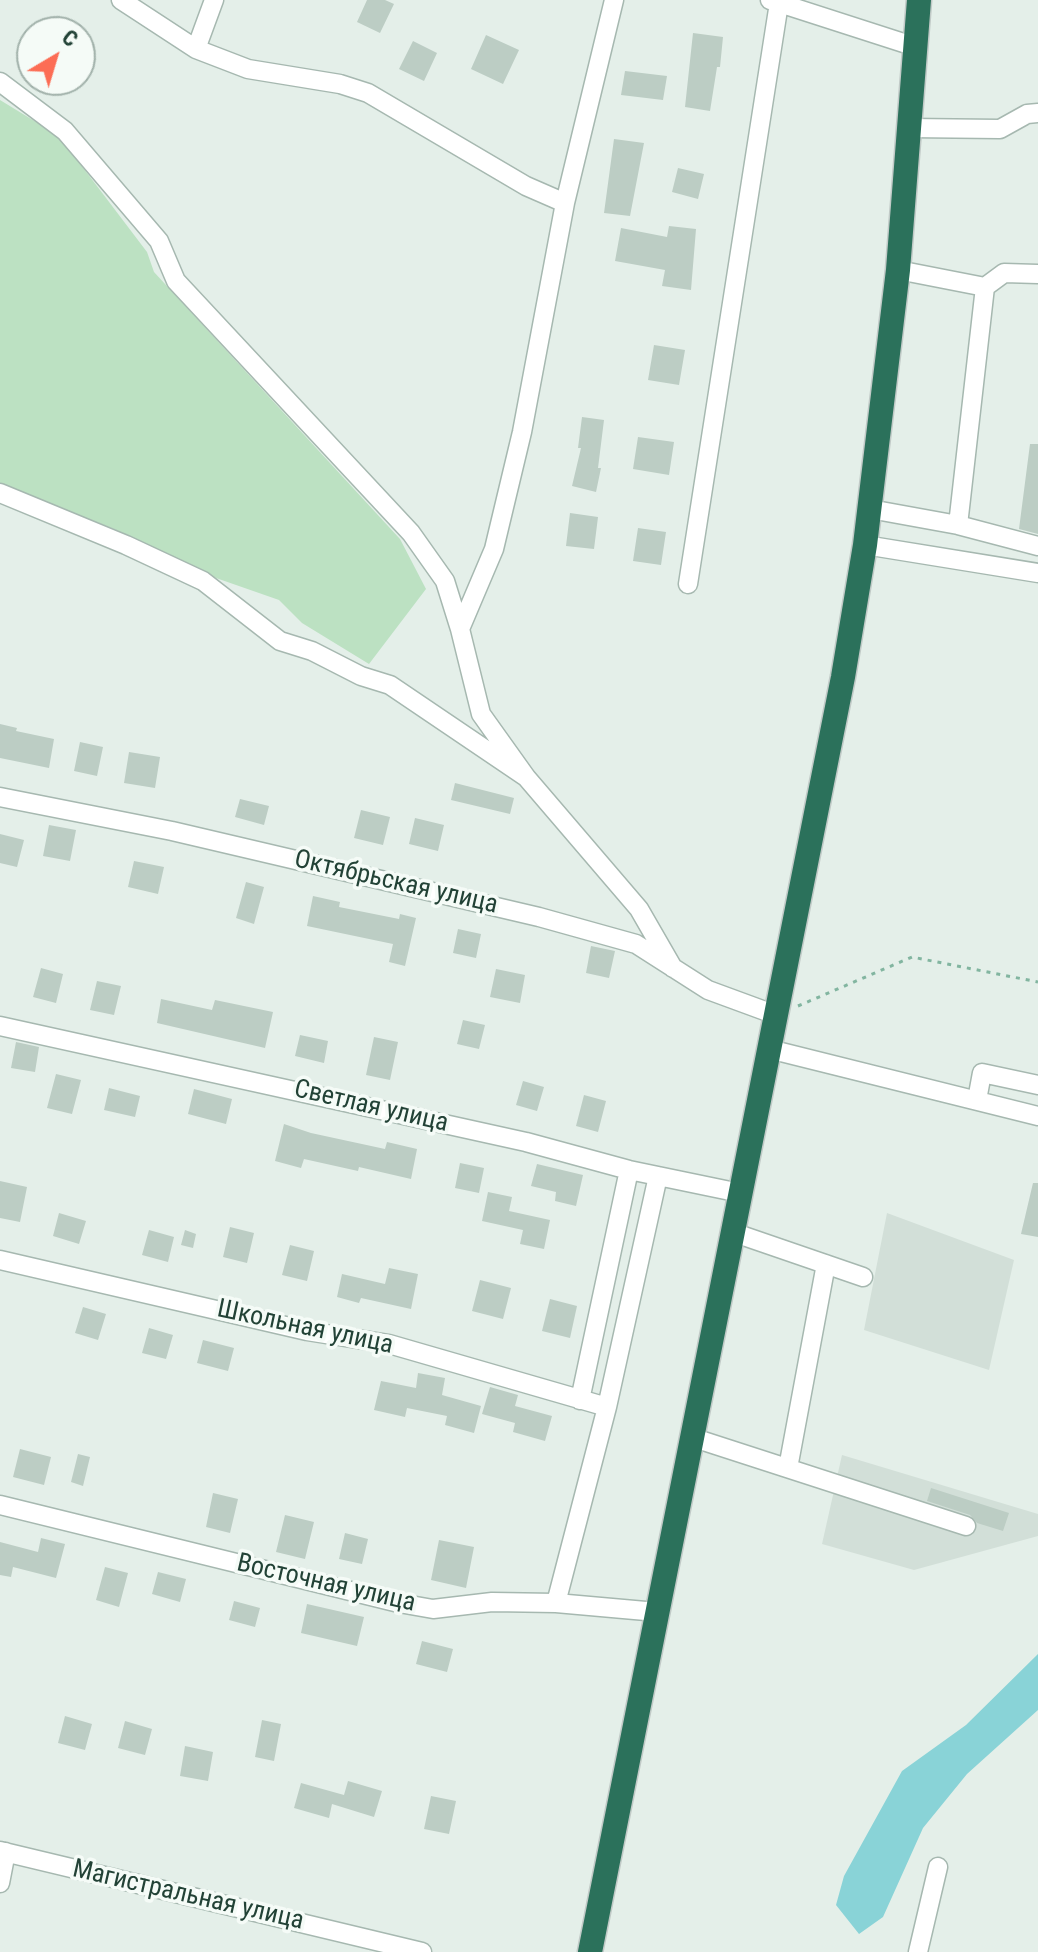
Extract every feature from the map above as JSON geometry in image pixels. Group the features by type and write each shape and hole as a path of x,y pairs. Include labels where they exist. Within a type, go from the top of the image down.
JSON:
{"highway":[{"path":"590,1952 843,677 870,509 898,270 919,0"}],"street":[{"path":"121,0 196,49 248,69 340,84 368,93 526,186 565,203"},
{"path":"196,49 214,0"},
{"path":"460,629 494,549 522,432 565,203 614,0"},
{"path":"688,584 775,2 916,47"},
{"path":"0,82 65,131 159,241 176,281 411,533 445,581 481,714 526,777 639,909 673,968"},
{"path":"909,128 1000,129 1027,114 1038,113"},
{"path":"898,270 985,287"},
{"path":"958,525 985,287 1004,273 1038,274"},
{"path":"0,493 126,545 203,581 280,641 312,651 361,676 390,685 526,777"},
{"path":"870,509 958,525 1038,546"},
{"path":"865,545 1038,573"},
{"name":"Октябрьская улица","path":"0,797 172,831 539,917 636,944 708,990 776,1015"},
{"name":"Светлая улица","path":"0,1026 526,1142 629,1170 740,1193"},
{"path":"769,1049 1038,1116"},
{"path":"977,1100 982,1073 1038,1085"},
{"path":"580,1400 629,1170"},
{"path":"556,1603 607,1407 658,1176"},
{"path":"732,1232 863,1277"},
{"name":"Школьная улица","path":"0,1260 307,1331 389,1344 607,1407"},
{"path":"788,1468 826,1264"},
{"path":"691,1437 966,1526"},
{"name":"Восточная улица","path":"0,1505 399,1603 444,1610 492,1602 556,1603 657,1612"},
{"path":"0,1883 3,1852"},
{"name":"Магистральная улица","path":"3,1852 422,1952"},
{"path":"918,1952 938,1867"}],"path":[{"path":"776,1015 912,957 1038,982"}],"shaded area":[{"path":"887,1213 1014,1260 989,1370 864,1330"},
{"path":"842,1455 1038,1514 1038,1536 914,1570 822,1544"}],"green space":[{"path":"0,100 59,136 147,252 154,272 400,539 426,589 369,664 302,623 279,600 216,578 114,529 0,484"}],"water":[{"path":"1038,1654 1038,1710 967,1774 923,1828 883,1917 859,1934 836,1905 844,1876 902,1771 966,1725"}],"building":[{"path":"367,0 385,0 394,4 380,33 357,22"},
{"path":"693,33 723,37 710,111 685,107"},
{"path":"486,35 519,50 503,84 471,69"},
{"path":"413,41 437,53 424,81 399,69"},
{"path":"625,71 667,76 663,100 621,95"},
{"path":"614,139 644,143 630,216 604,213"},
{"path":"678,168 704,174 698,199 672,192"},
{"path":"669,226 696,229 691,290 662,286 665,270 615,261 621,228 667,237"},
{"path":"654,345 685,350 679,385 648,380"},
{"path":"582,417 604,420 596,492 572,486 581,448 578,448"},
{"path":"638,437 674,442 669,475 633,469"},
{"path":"1030,444 1038,444 1038,534 1019,529"},
{"path":"570,513 598,517 594,549 566,546"},
{"path":"638,528 666,532 661,565 633,561"},
{"path":"0,724 17,728 16,731 54,739 49,768 0,758"},
{"path":"80,742 103,747 97,776 74,771"},
{"path":"129,752 160,757 155,788 124,783"},
{"path":"455,783 514,798 510,814 451,800"},
{"path":"240,799 269,806 264,825 235,817"},
{"path":"361,810 390,817 383,845 354,838"},
{"path":"415,818 444,825 438,851 409,844"},
{"path":"49,825 76,830 70,861 43,856"},
{"path":"0,834 24,840 17,867 0,863"},
{"path":"134,861 164,867 158,894 128,887"},
{"path":"246,882 264,887 254,924 236,918"},
{"path":"313,896 340,902 339,907 399,919 400,914 416,918 405,966 389,962 393,944 307,926"},
{"path":"458,929 481,934 476,958 453,953"},
{"path":"591,946 615,951 609,978 586,973"},
{"path":"41,968 63,974 56,1003 33,997"},
{"path":"496,969 525,975 520,1003 490,997"},
{"path":"97,981 121,986 114,1015 90,1010"},
{"path":"161,999 212,1010 215,1000 273,1012 265,1048 157,1023"},
{"path":"463,1020 485,1025 479,1049 457,1044"},
{"path":"300,1035 328,1041 324,1063 295,1056"},
{"path":"374,1037 398,1042 390,1080 366,1075"},
{"path":"16,1042 39,1047 35,1072 11,1068"},
{"path":"56,1074 81,1080 72,1114 47,1108"},
{"path":"523,1081 544,1087 537,1111 516,1105"},
{"path":"109,1088 140,1096 135,1117 104,1110"},
{"path":"194,1089 232,1099 226,1124 188,1114"},
{"path":"584,1095 606,1101 598,1132 576,1126"},
{"path":"284,1124 385,1149 387,1142 417,1149 411,1179 304,1159 301,1168 275,1161"},
{"path":"460,1163 484,1168 479,1193 455,1188"},
{"path":"537,1164 583,1175 576,1206 555,1201 556,1192 531,1186"},
{"path":"0,1181 27,1187 20,1222 0,1218"},
{"path":"1033,1183 1038,1183 1038,1237 1021,1234"},
{"path":"488,1192 512,1197 509,1211 550,1220 544,1249 520,1244 523,1230 482,1221"},
{"path":"59,1213 86,1221 79,1244 53,1236"},
{"path":"230,1227 254,1233 247,1263 223,1257"},
{"path":"149,1230 174,1237 168,1262 142,1255"},
{"path":"185,1230 196,1234 193,1248 181,1245"},
{"path":"290,1245 314,1251 307,1281 282,1275"},
{"path":"389,1268 418,1274 411,1309 361,1298 359,1303 337,1297 342,1274 385,1284"},
{"path":"480,1280 511,1288 503,1319 472,1311"},
{"path":"550,1299 577,1306 570,1338 542,1331"},
{"path":"83,1307 106,1314 98,1340 75,1333"},
{"path":"149,1328 173,1335 166,1359 142,1353"},
{"path":"203,1340 234,1348 228,1371 197,1363"},
{"path":"418,1373 445,1378 442,1395 481,1406 474,1433 445,1425 447,1416 407,1408 405,1417 374,1410 381,1381 416,1388"},
{"path":"490,1387 518,1395 515,1406 552,1416 545,1441 513,1432 515,1423 482,1414"},
{"path":"20,1449 51,1457 44,1485 13,1477"},
{"path":"78,1454 90,1457 83,1486 71,1482"},
{"path":"931,1488 1009,1513 1003,1531 977,1523 970,1515 927,1501"},
{"path":"213,1493 238,1499 230,1533 206,1527"},
{"path":"285,1515 314,1522 305,1559 276,1552"},
{"path":"345,1533 368,1539 362,1564 339,1559"},
{"path":"41,1538 65,1544 56,1578 13,1567 11,1577 0,1575 0,1542 38,1552"},
{"path":"439,1540 474,1547 466,1588 431,1580"},
{"path":"105,1567 128,1573 119,1607 96,1600"},
{"path":"158,1572 186,1579 180,1602 152,1594"},
{"path":"234,1601 260,1608 255,1627 229,1620"},
{"path":"307,1604 364,1617 357,1646 301,1633"},
{"path":"422,1641 453,1649 447,1672 416,1664"},
{"path":"65,1716 92,1724 85,1750 58,1743"},
{"path":"262,1720 281,1724 274,1761 255,1757"},
{"path":"125,1721 152,1729 145,1755 118,1748"},
{"path":"185,1746 213,1752 208,1781 180,1776"},
{"path":"348,1781 382,1791 374,1817 332,1804 329,1818 294,1808 301,1783 344,1795"},
{"path":"431,1796 456,1801 449,1834 424,1829"}]}
